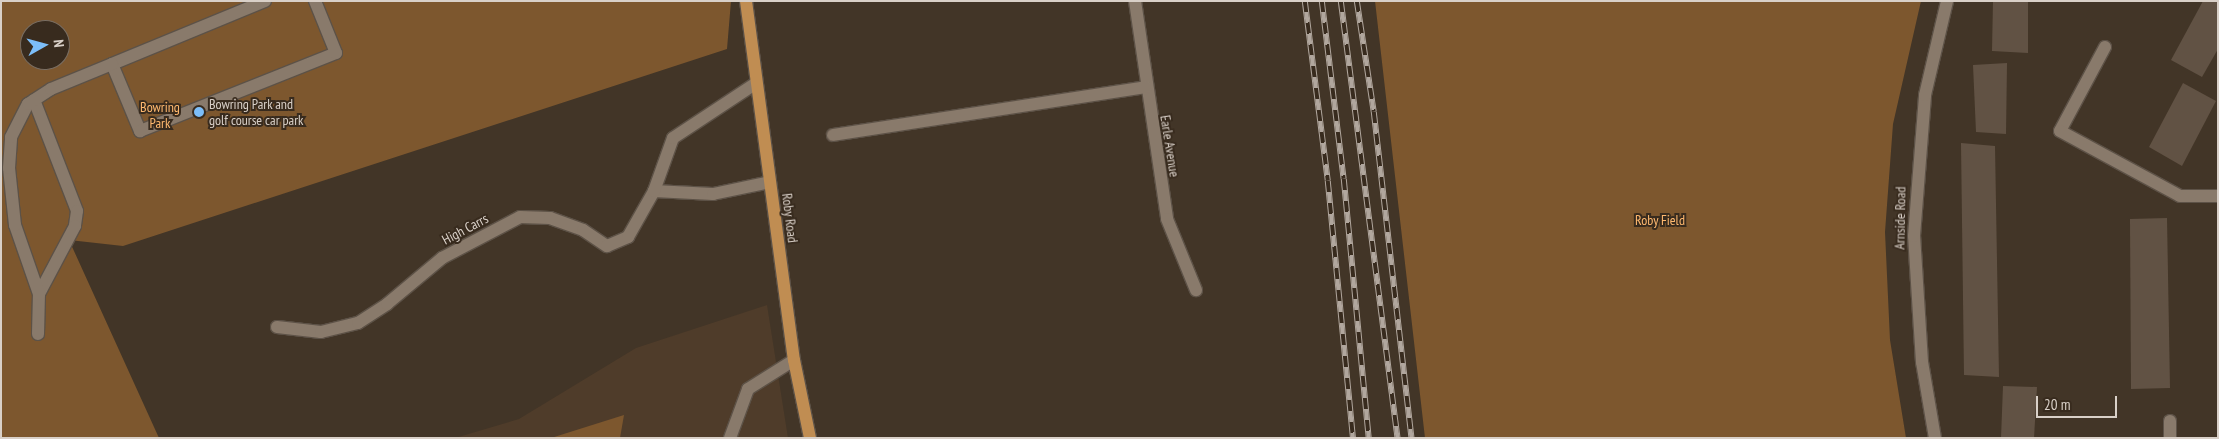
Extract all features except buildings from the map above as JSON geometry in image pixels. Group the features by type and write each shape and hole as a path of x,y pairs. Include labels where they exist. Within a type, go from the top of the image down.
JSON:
{"main road":[{"name":"Roby Road","path":"746,1 755,84 794,360 810,438"}],"street":[{"path":"38,334 39,294 15,225 9,168 11,137 18,117 34,100 51,89 265,1"},
{"path":"112,64 140,131 336,53 315,1"},
{"name":"Earle Avenue","path":"1135,1 1146,87 1167,219 1196,290"},
{"name":"Arnside Road","path":"1935,438 1919,324 1914,226 1925,95 1947,1"},
{"path":"2105,48 2060,131 2180,196 2218,196"},
{"name":"High Carrs","path":"277,327 321,332 358,323 387,304 442,258 520,217 550,218 583,230 607,246 628,237 654,191 673,138 755,84"},
{"path":"833,135 1146,87"},
{"path":"34,100 77,211 75,226 39,294"},
{"path":"654,191 713,194 770,182"},
{"path":"730,438 748,389 794,360"},
{"path":"2170,421 2170,438"}],"shaded area":[{"path":"767,305 788,438 455,438 519,419 636,348"}],"green space":[{"name":"Bowring Park","path":"1,1 731,1 727,49 123,246 69,240 159,438 1,438"},
{"name":"Roby Field","path":"1375,1 1921,1 1893,124 1885,232 1890,340 1906,438 1425,438"},
{"path":"624,415 620,438 551,438"}],"railway":[{"path":"1305,1 1328,181 1353,438"},
{"path":"1322,1 1344,179 1369,438"},
{"path":"1341,1 1398,438"},
{"path":"1357,1 1374,112 1412,438"}],"place":[{"name":"Bowring Park and golf course car park","path":"199,112"}]}
